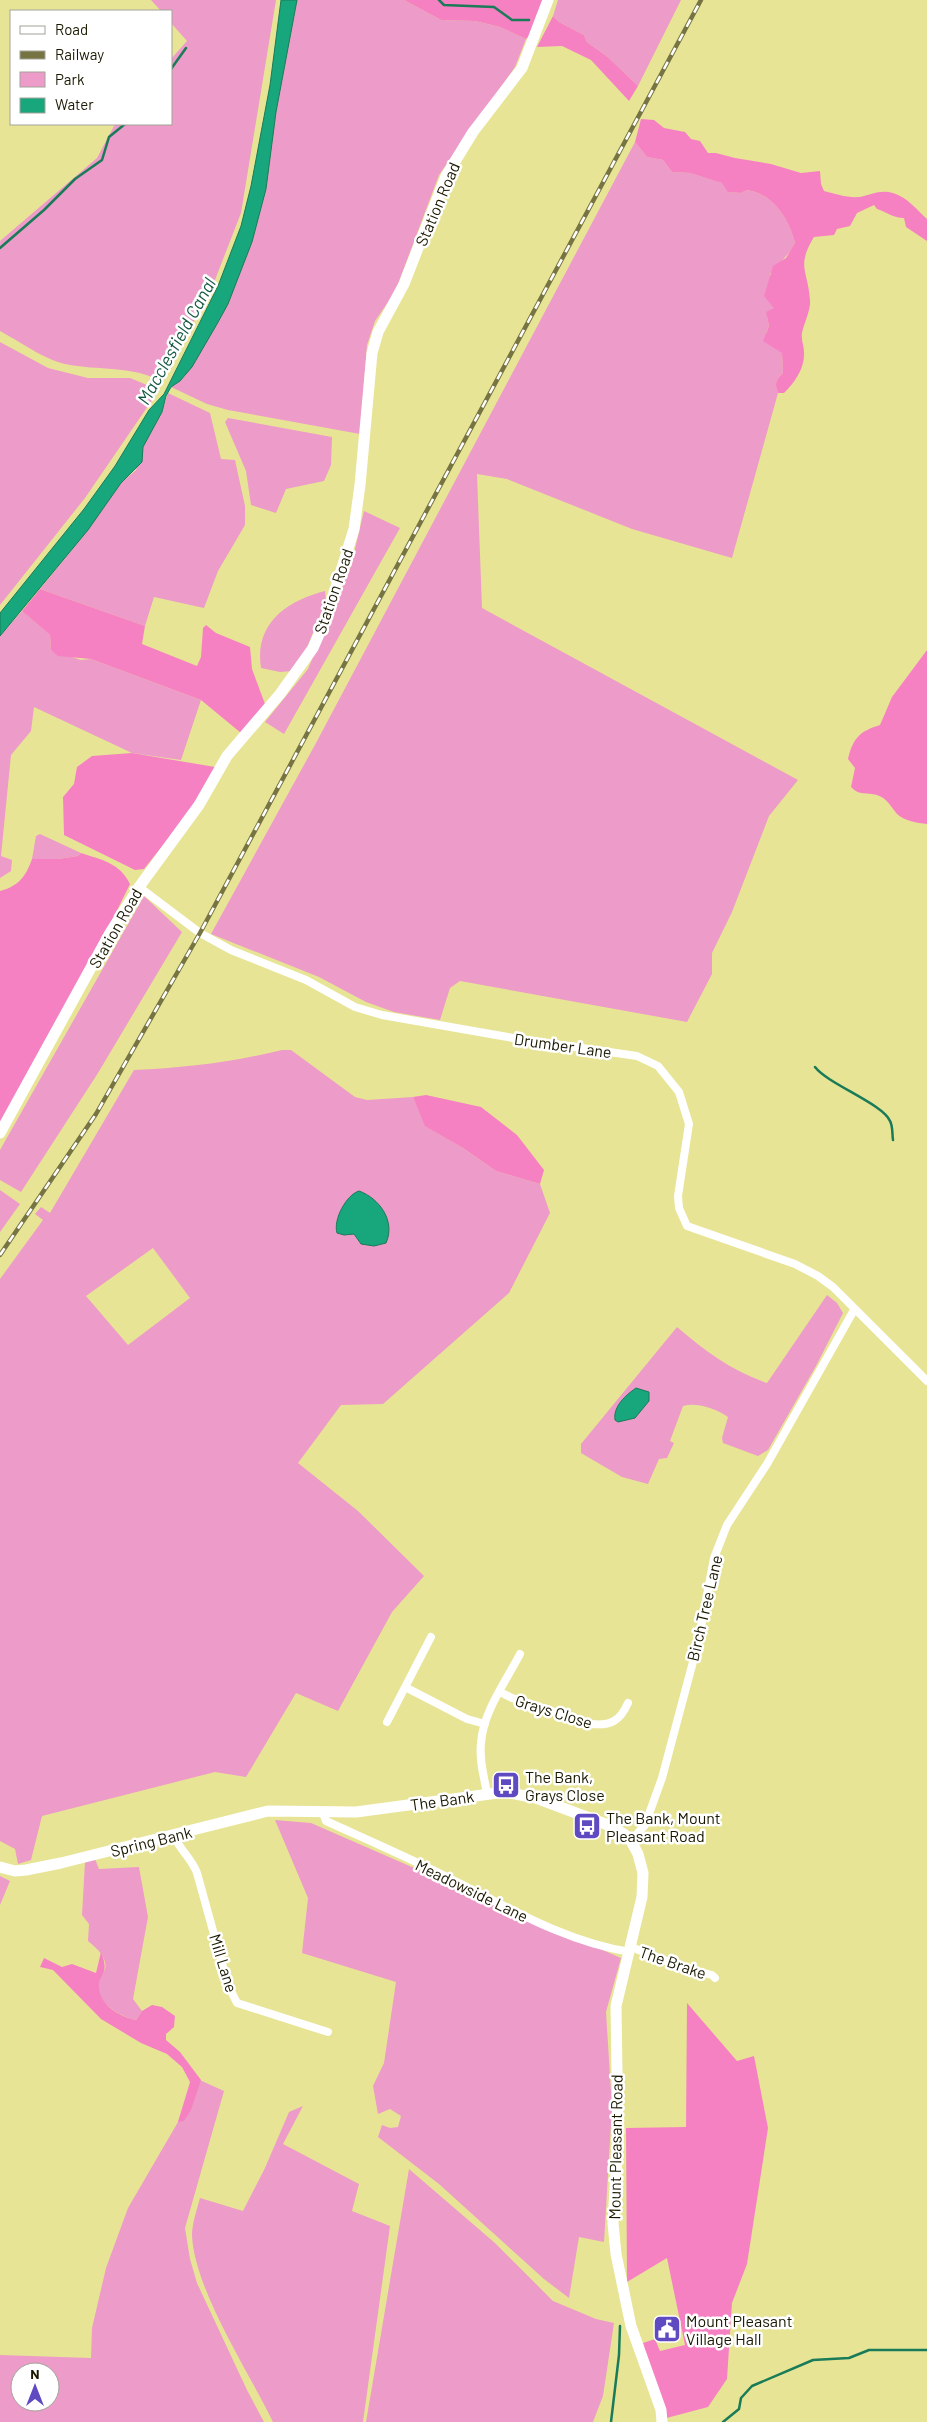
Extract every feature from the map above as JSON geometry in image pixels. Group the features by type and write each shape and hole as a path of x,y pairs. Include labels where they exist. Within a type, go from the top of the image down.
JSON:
{"street":[{"name":"Station Road","path":"0,1133 110,933 139,887 199,805 227,756 280,694 313,648 327,616 354,529 360,485 372,352 378,332 404,284 446,176 473,132 522,68 548,0"},
{"name":"Drumber Lane","path":"139,887 200,933 231,950 306,980 355,1007 382,1015 519,1039 637,1056 658,1066 679,1092 690,1124 678,1196 679,1208 687,1226 795,1264 818,1276 833,1287 854,1310"},
{"path":"854,1310 927,1381"},
{"name":"Birch Tree Lane","path":"631,1841 645,1826 662,1778 698,1643 714,1558 727,1525 777,1448 854,1310"},
{"path":"387,1722 431,1637"},
{"name":"Grays Close","path":"487,1793 480,1753 481,1741 500,1692 520,1654"},
{"path":"405,1687 467,1719 486,1724"},
{"name":"Grays Close","path":"500,1692 529,1704 601,1725 615,1722 619,1719 628,1703"},
{"name":"The Bank","path":"302,1813 356,1812 487,1793 506,1792 536,1798 608,1825 631,1841"},
{"name":"Spring Bank","path":"0,1867 26,1870 174,1836 250,1814 268,1811 302,1813"},
{"name":"Meadowside Lane","path":"323,1813 326,1821 565,1934 609,1948 630,1950"},
{"name":"Mill Lane","path":"174,1836 177,1843 192,1860 228,1985 237,2003 328,2032"},
{"name":"Mount Pleasant Road","path":"631,1841 638,1854 643,1884 642,1897 616,2006 618,2138 612,2223 616,2254 631,2326 661,2410 662,2422"},
{"name":"The Brake","path":"630,1950 712,1975 715,1978"}],"green space":[{"path":"151,0 276,0 241,213 215,280 163,382 140,373 57,362 0,331 0,241 97,158 114,125 172,125 172,58 187,41 172,24 172,10 160,10"},
{"path":"297,0 404,0 441,20 475,21 500,27 526,39 515,67 439,175 395,292 375,321 367,345 360,434 228,410 207,404 171,387 185,376 217,324 228,304 252,242 266,189 276,112"},
{"path":"558,0 681,0 638,86 609,58 587,42 584,35 559,22 553,16"},
{"path":"635,142 647,157 663,160 672,172 690,173 723,183 729,192 741,193 747,190 765,197 772,202 784,217 795,243 790,252 770,274 774,308 767,317 769,326 766,333 782,353 783,373 776,382 778,393 732,558 632,529 507,479 477,474 482,608 798,780 769,816 732,912 712,953 712,974 687,1022 460,981 450,988 440,1020 394,1012 366,1002 319,977 211,934 316,743"},
{"path":"0,342 48,368 88,378 130,378 159,390 85,498 0,605"},
{"path":"168,393 210,413 221,459 235,460 245,506 245,525 218,571 204,608 154,597 145,626 40,589 88,530 121,483 136,470 143,447 162,412"},
{"path":"228,418 332,437 331,465 324,481 286,489 276,513 251,505 246,471 225,422"},
{"path":"364,511 400,528 284,734 265,722 308,669 351,566"},
{"path":"325,591 326,601 301,662 292,671 280,672 261,668 260,652 263,639 268,627 276,617 298,601"},
{"path":"22,611 50,635 51,650 81,660 91,659 201,700 181,760 132,753 34,707 31,731 11,755 1,856 12,860 11,871 0,878 0,636"},
{"path":"40,834 81,853 78,856 58,859 32,859 36,836"},
{"path":"144,896 182,932 98,1073 21,1192 0,1180 0,1150"},
{"path":"282,1050 291,1050 355,1097 367,1100 413,1097 426,1126 463,1148 496,1171 540,1184 550,1213 509,1293 383,1404 341,1405 298,1463 358,1511 424,1576 392,1612 338,1711 296,1693 246,1777 215,1772 42,1816 31,1860 18,1864 15,1849 0,1841 0,1279 43,1220 35,1214 41,1207 50,1213 134,1070 209,1064","holes":["153,1248 190,1298 128,1345 86,1296"]},
{"path":"0,1190 20,1204 0,1232"},
{"path":"827,1295 837,1303 843,1313 816,1366 768,1450 758,1456 723,1443 722,1438 728,1417 707,1407 689,1405 683,1406 670,1441 674,1443 667,1458 659,1459 648,1484 622,1477 581,1453 581,1444 677,1327 719,1360 742,1373 767,1383"},
{"path":"275,1820 311,1823 621,1958 606,2012 612,2107 604,2242 579,2237 569,2298 544,2279 439,2184 378,2137 382,2125 390,2128 398,2127 401,2116 390,2109 378,2114 373,2086 384,2063 396,1982 302,1953 308,1898"},
{"path":"95,1859 99,1869 139,1867 148,1917 133,1999 142,2011 136,2020 115,2012 109,2007 103,2001 98,1988 99,1980 105,1970 105,1962 96,1948 88,1941 89,1924 82,1915 85,1862"},
{"path":"0,1876 10,1881 0,1905"},
{"path":"193,2077 224,2091 185,2228 190,2259 197,2283 264,2422 0,2422 0,2355 91,2358 92,2328 106,2268 128,2208 178,2122"},
{"path":"303,2106 283,2144 359,2184 352,2211 390,2226 363,2422 273,2422 212,2305 195,2256 192,2231 200,2198 243,2211 265,2168 289,2112"},
{"path":"409,2169 495,2243 553,2301 596,2319 614,2323 603,2396 593,2422 366,2422"}],"shaded area":[{"path":"404,0 544,0 533,32 526,39 500,27 475,21 441,20"},
{"path":"553,16 559,22 584,35 587,42 609,58 638,86 629,101 591,60 562,46 537,47"},
{"path":"641,119 654,120 664,128 685,132 691,139 700,141 708,153 771,164 801,173 820,171 821,184 824,191 855,197 884,192 903,197 927,219 927,241 906,227 904,218 893,216 877,209 874,205 857,213 850,226 837,229 834,235 814,237 804,262 810,304 802,333 803,364 792,384 784,393 778,393 776,382 783,373 782,353 763,341 769,326 766,312 774,308 764,296 773,266 786,258 795,243 789,225 772,202 756,192 747,190 741,193 728,192 722,183 690,173 672,172 663,160 647,157 635,142"},
{"path":"40,589 145,626 142,644 197,666 201,657 203,628 206,625 216,633 250,647 252,669 265,704 241,733 201,700 91,659 58,656 51,650 50,635 22,611"},
{"path":"927,650 927,824 911,821 900,816 880,796 860,793 854,790 851,787 855,768 848,759 852,746 858,736 880,725 892,697"},
{"path":"132,753 215,767 191,810 144,869 135,870 64,835 63,797 74,784 77,767 92,756"},
{"path":"81,853 110,863 121,871 130,884 94,957 0,1125 0,891 7,889 21,879 32,859 58,859 78,856"},
{"path":"426,1095 481,1107 517,1135 544,1170 540,1184 496,1171 463,1148 425,1126 413,1097"},
{"path":"101,1952 105,1966 99,1989 104,2001 113,2010 136,2020 142,2011 152,2005 162,2007 175,2016 174,2027 166,2034 166,2040 180,2052 201,2080 191,2110 184,2121 178,2122 190,2082 182,2067 167,2054 141,2043 101,2019 53,1970 40,1967 44,1958 62,1967 72,1964 96,1973"},
{"path":"687,2003 737,2061 754,2056 768,2128 747,2264 732,2303 727,2379 708,2407 659,2420 643,2343 655,2339 660,2351 685,2345 667,2258 627,2282 626,2128 686,2127"}],"water":[{"path":"281,0 297,0 276,112 266,189 252,242 228,304 192,367 180,381 171,387 166,396 162,412 143,447 142,462 121,483 88,530 0,636 0,613 84,509 115,466 149,410 164,394 218,286 241,226 251,186 270,85"},
{"path":"359,1191 373,1199 384,1211 389,1227 386,1243 374,1246 361,1244 354,1234 344,1235 337,1233 337,1222 345,1203 354,1193"},
{"path":"636,1388 649,1392 649,1401 635,1418 618,1422 615,1420 615,1415 618,1406"}],"waterway":[{"path":"439,0 444,5 494,7 512,20 529,20"},
{"path":"172,68 186,48"},
{"path":"0,248 44,210 75,179 102,160 109,137 124,125"},
{"path":"815,1067 822,1074 885,1114 891,1123 893,1140"},
{"path":"611,2422 619,2355 620,2326"},
{"path":"723,2422 739,2409 741,2398 752,2386 813,2360 849,2358 869,2350 927,2350"}],"railway":[{"path":"0,1255 96,1114 200,933 701,0"}],"place":[{"name":"The Bank, Grays Close","path":"506,1785"},
{"name":"The Bank, Mount Pleasant Road","path":"587,1826"},
{"name":"Mount Pleasant Village Hall","path":"667,2329"}],"water label":[{"name":"Macclesfield Canal","path":"176,341"}]}
